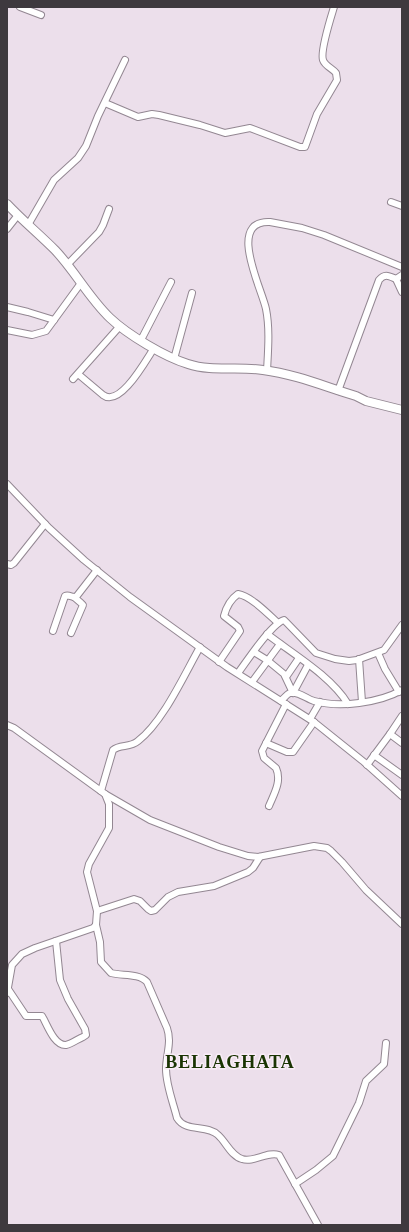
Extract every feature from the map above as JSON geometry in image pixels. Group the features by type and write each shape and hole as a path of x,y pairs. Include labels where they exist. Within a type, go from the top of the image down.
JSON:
{"main road":[{"path":"7,204 55,251 110,317 120,326 141,340 174,359 189,365 208,368 267,370 279,372 366,401 402,410"}],"street":[{"path":"20,7 41,15"},
{"path":"105,103 138,117 152,114 159,115 225,133 250,128 300,147 305,147 317,114 337,80 336,73 325,63 322,58 323,48 334,7"},
{"path":"28,225 54,180 78,158 86,146 125,60"},
{"path":"391,202 402,206"},
{"path":"67,266 99,232 103,226 109,209"},
{"path":"7,229 18,215"},
{"path":"267,370 266,310 249,255 251,230 254,226 264,222 270,222 313,231 402,267"},
{"path":"338,391 378,282 386,275 399,277 402,292"},
{"path":"141,340 171,282"},
{"path":"7,330 35,335 46,331 81,283"},
{"path":"174,359 192,293"},
{"path":"7,307 54,320"},
{"path":"73,379 120,326"},
{"path":"78,374 103,395 112,398 122,392 137,374 154,348"},
{"path":"7,484 45,524 130,597 219,662 312,721 367,765 402,796"},
{"path":"7,564 11,565 14,563 45,524"},
{"path":"74,597 76,597 97,570"},
{"path":"219,662 240,631 238,627 224,616 230,604 238,594 243,595 260,607 278,623"},
{"path":"53,631 64,598 68,595 74,597 83,605 71,633"},
{"path":"238,674 268,634 278,623 284,620 318,654 349,661 384,650 402,625"},
{"path":"268,634 324,677 339,691 348,704"},
{"path":"252,682 280,644"},
{"path":"200,647 153,727 135,743 119,746 113,750 103,792 109,804 109,828 88,864 87,872 97,911 96,925 100,942 101,962 111,973 138,977 147,982 169,1035 166,1070 179,1121 185,1126 214,1132 236,1155 244,1160 256,1159 273,1154 279,1155 318,1225"},
{"path":"254,652 282,672 286,677 293,693"},
{"path":"269,806 278,785 278,778 276,768 264,758 262,751 283,702 288,694 293,693 320,702 348,704 388,696 401,691 385,669 378,653"},
{"path":"286,677 299,658"},
{"path":"359,659 362,702"},
{"path":"293,693 308,665"},
{"path":"266,743 287,752 293,752 312,721 320,702"},
{"path":"367,765 402,716"},
{"path":"7,725 14,728 103,792 150,820 241,855 260,857 314,846 327,848 342,862 366,890 402,924"},
{"path":"390,734 402,743"},
{"path":"374,756 402,775"},
{"path":"97,911 134,899 140,901 151,911 155,910 168,897 178,892 214,886 248,872 253,868 260,857"},
{"path":"56,941 60,980 86,1033 84,1037 66,1045 60,1043 53,1037 42,1016 27,1016 24,1014 8,991 11,969 16,959 28,951 56,941 93,928 96,925"},
{"path":"296,1184 333,1156 360,1103 366,1081 384,1064 386,1043"}],"district":[{"name":"BELIAGHATA","path":"230,1062"}]}
